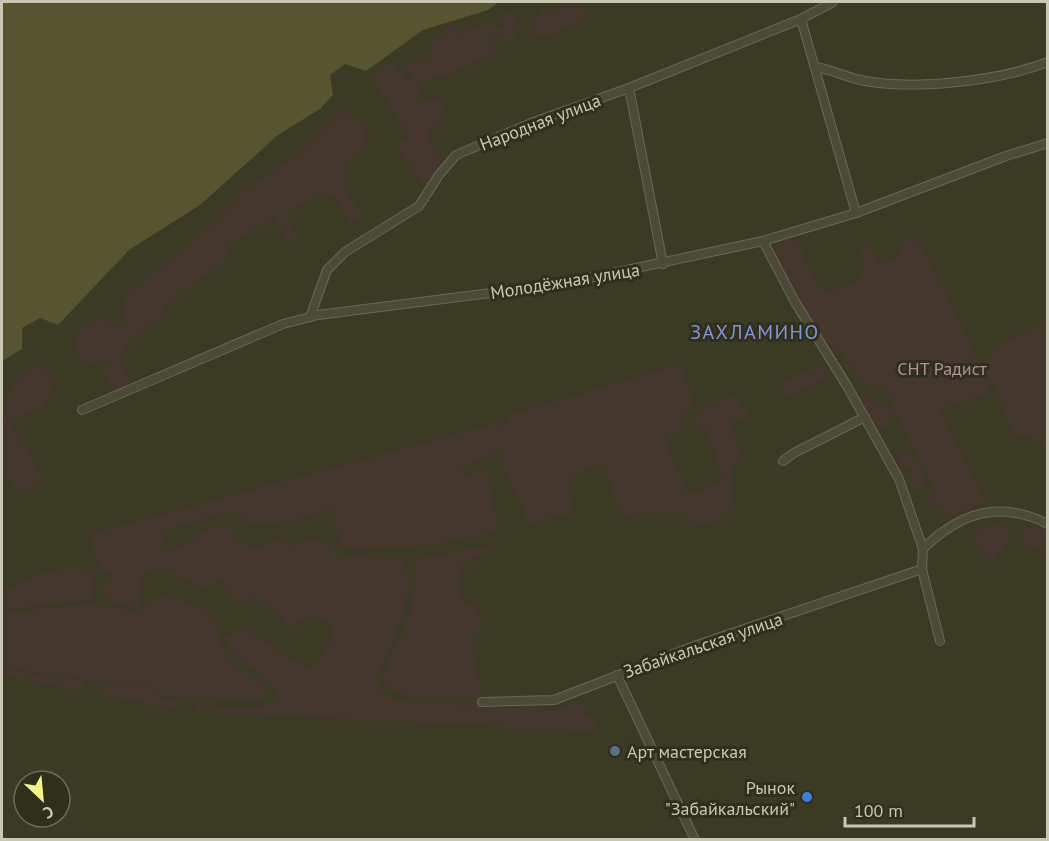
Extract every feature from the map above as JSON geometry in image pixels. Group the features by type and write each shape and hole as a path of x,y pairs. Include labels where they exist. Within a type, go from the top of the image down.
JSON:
{"street":[{"name":"Народная улица","path":"310,317 327,270 345,252 419,206 456,154 801,19 833,2"},
{"path":"801,19 856,213"},
{"path":"816,67 839,71 852,78 888,84 980,77 1047,62"},
{"path":"629,88 663,264"},
{"name":"Молодёжная улица","path":"82,410 283,324 310,317 561,284 763,241 856,213 1006,156 1047,143"},
{"path":"763,241 795,302 899,478 923,549 922,569 940,641"},
{"path":"783,461 864,417"},
{"path":"923,549 939,533 976,514 1013,511 1028,514 1047,524"},
{"name":"Забайкальская улица","path":"482,702 554,700 617,675 922,569"},
{"path":"617,675 695,840"}],"green space":[{"path":"567,4 586,11 583,22 539,39 531,23 541,10 564,10"},
{"path":"508,12 519,20 515,26 508,27 516,30 515,39 507,41 502,32 484,45 493,44 497,53 463,66 453,74 424,81 417,96 426,102 435,97 441,100 443,111 441,123 429,131 427,137 443,163 426,192 399,148 400,142 408,136 390,106 390,99 387,95 380,96 372,79 382,68 395,64 396,71 403,73 404,77 411,81 413,80 407,69 409,62 425,62 431,56 431,43 442,35 445,25 452,23 461,35 476,26 493,22 497,30 501,30 505,24 497,15"},
{"path":"344,109 353,118 366,123 366,147 342,165 345,174 342,184 363,216 350,223 334,197 318,193 285,215 298,239 289,244 274,215 227,247 231,256 187,289 184,286 163,307 166,312 123,347 121,364 133,387 114,396 104,373 106,363 101,360 88,364 82,362 73,338 88,324 97,320 105,319 113,328 126,320 121,309 123,299 215,223 244,191 300,153"},
{"path":"914,235 936,274 937,281 941,282 991,392 940,410 986,501 949,518 942,502 937,506 929,503 928,498 931,494 938,494 896,414 892,415 886,429 874,422 858,400 861,393 865,391 886,409 892,408 889,395 879,384 872,387 864,383 842,354 825,341 798,301 773,253 779,244 791,239 802,251 813,279 826,293 848,285 862,274 864,266 861,245 868,245 878,262 885,262 895,257 909,238"},
{"name":"СНТ Радист","path":"1047,321 1047,454 1040,439 1035,441 1025,435 1017,438 983,365 987,358 1002,345"},
{"path":"37,366 56,377 42,413 38,406 10,421 39,472 40,482 31,489 18,491 2,474 5,410 16,382 25,372"},
{"path":"674,366 681,366 693,400 682,420 680,430 667,438 666,444 687,494 712,487 722,477 706,428 699,427 695,421 698,415 707,406 737,395 739,405 747,410 748,416 730,423 742,454 730,471 735,502 717,520 706,525 693,526 685,514 678,513 620,515 610,481 598,464 571,475 568,483 574,512 529,524 505,475 500,451 462,466 464,475 483,470 488,473 498,531 419,546 377,550 340,549 333,507 290,522 266,524 243,522 241,514 231,511 172,528 162,534 163,545 170,551 185,545 212,528 228,527 245,545 255,548 262,547 277,537 292,547 316,539 325,542 339,562 342,557 404,558 408,587 406,602 377,679 383,694 399,701 559,711 580,700 587,717 594,715 595,732 196,711 195,703 250,708 271,704 280,699 267,682 229,648 224,638 244,629 294,661 312,668 328,647 331,635 328,621 313,615 286,628 280,616 256,598 236,602 219,578 215,584 199,588 165,568 150,570 141,575 141,601 138,607 113,604 106,598 102,585 112,581 111,574 100,572 90,534 494,424 503,426 513,414"},
{"path":"822,366 828,372 827,379 788,397 782,391 782,380"},
{"path":"905,451 922,469 926,485 914,489 910,486 913,477 909,469 897,465 900,452"},
{"path":"999,524 1005,526 1009,538 1006,546 992,562 977,548 974,534 981,528"},
{"path":"1033,525 1047,528 1047,551 1034,549 1023,541 1021,532"},
{"path":"490,545 493,547 491,551 479,555 478,559 472,558 462,563 460,576 462,599 476,608 482,631 471,634 482,699 402,695 385,686 385,670 409,616 416,563 419,559"},
{"path":"69,568 86,569 93,577 95,593 91,600 2,610 2,592 38,574"},
{"path":"167,596 198,606 211,615 219,630 224,652 238,667 266,689 266,696 258,701 157,695 147,681 95,681 2,667 2,613 90,604 138,611 151,600"},
{"path":"2,669 82,681 86,684 87,692 2,676"},
{"path":"145,682 155,697 177,700 180,705 178,709 102,695 104,683"}],"shaded area":[{"path":"2,2 499,2 488,10 423,30 366,71 345,64 330,75 333,95 320,109 278,135 200,205 129,250 58,325 40,318 22,328 22,349 2,361"}],"place":[{"name":"Арт мастерская","path":"615,751"},
{"name":"Рынок \"Забайкальский\"","path":"807,797"}],"district":[{"name":"ЗАХЛАМИНО","path":"755,332"}]}
